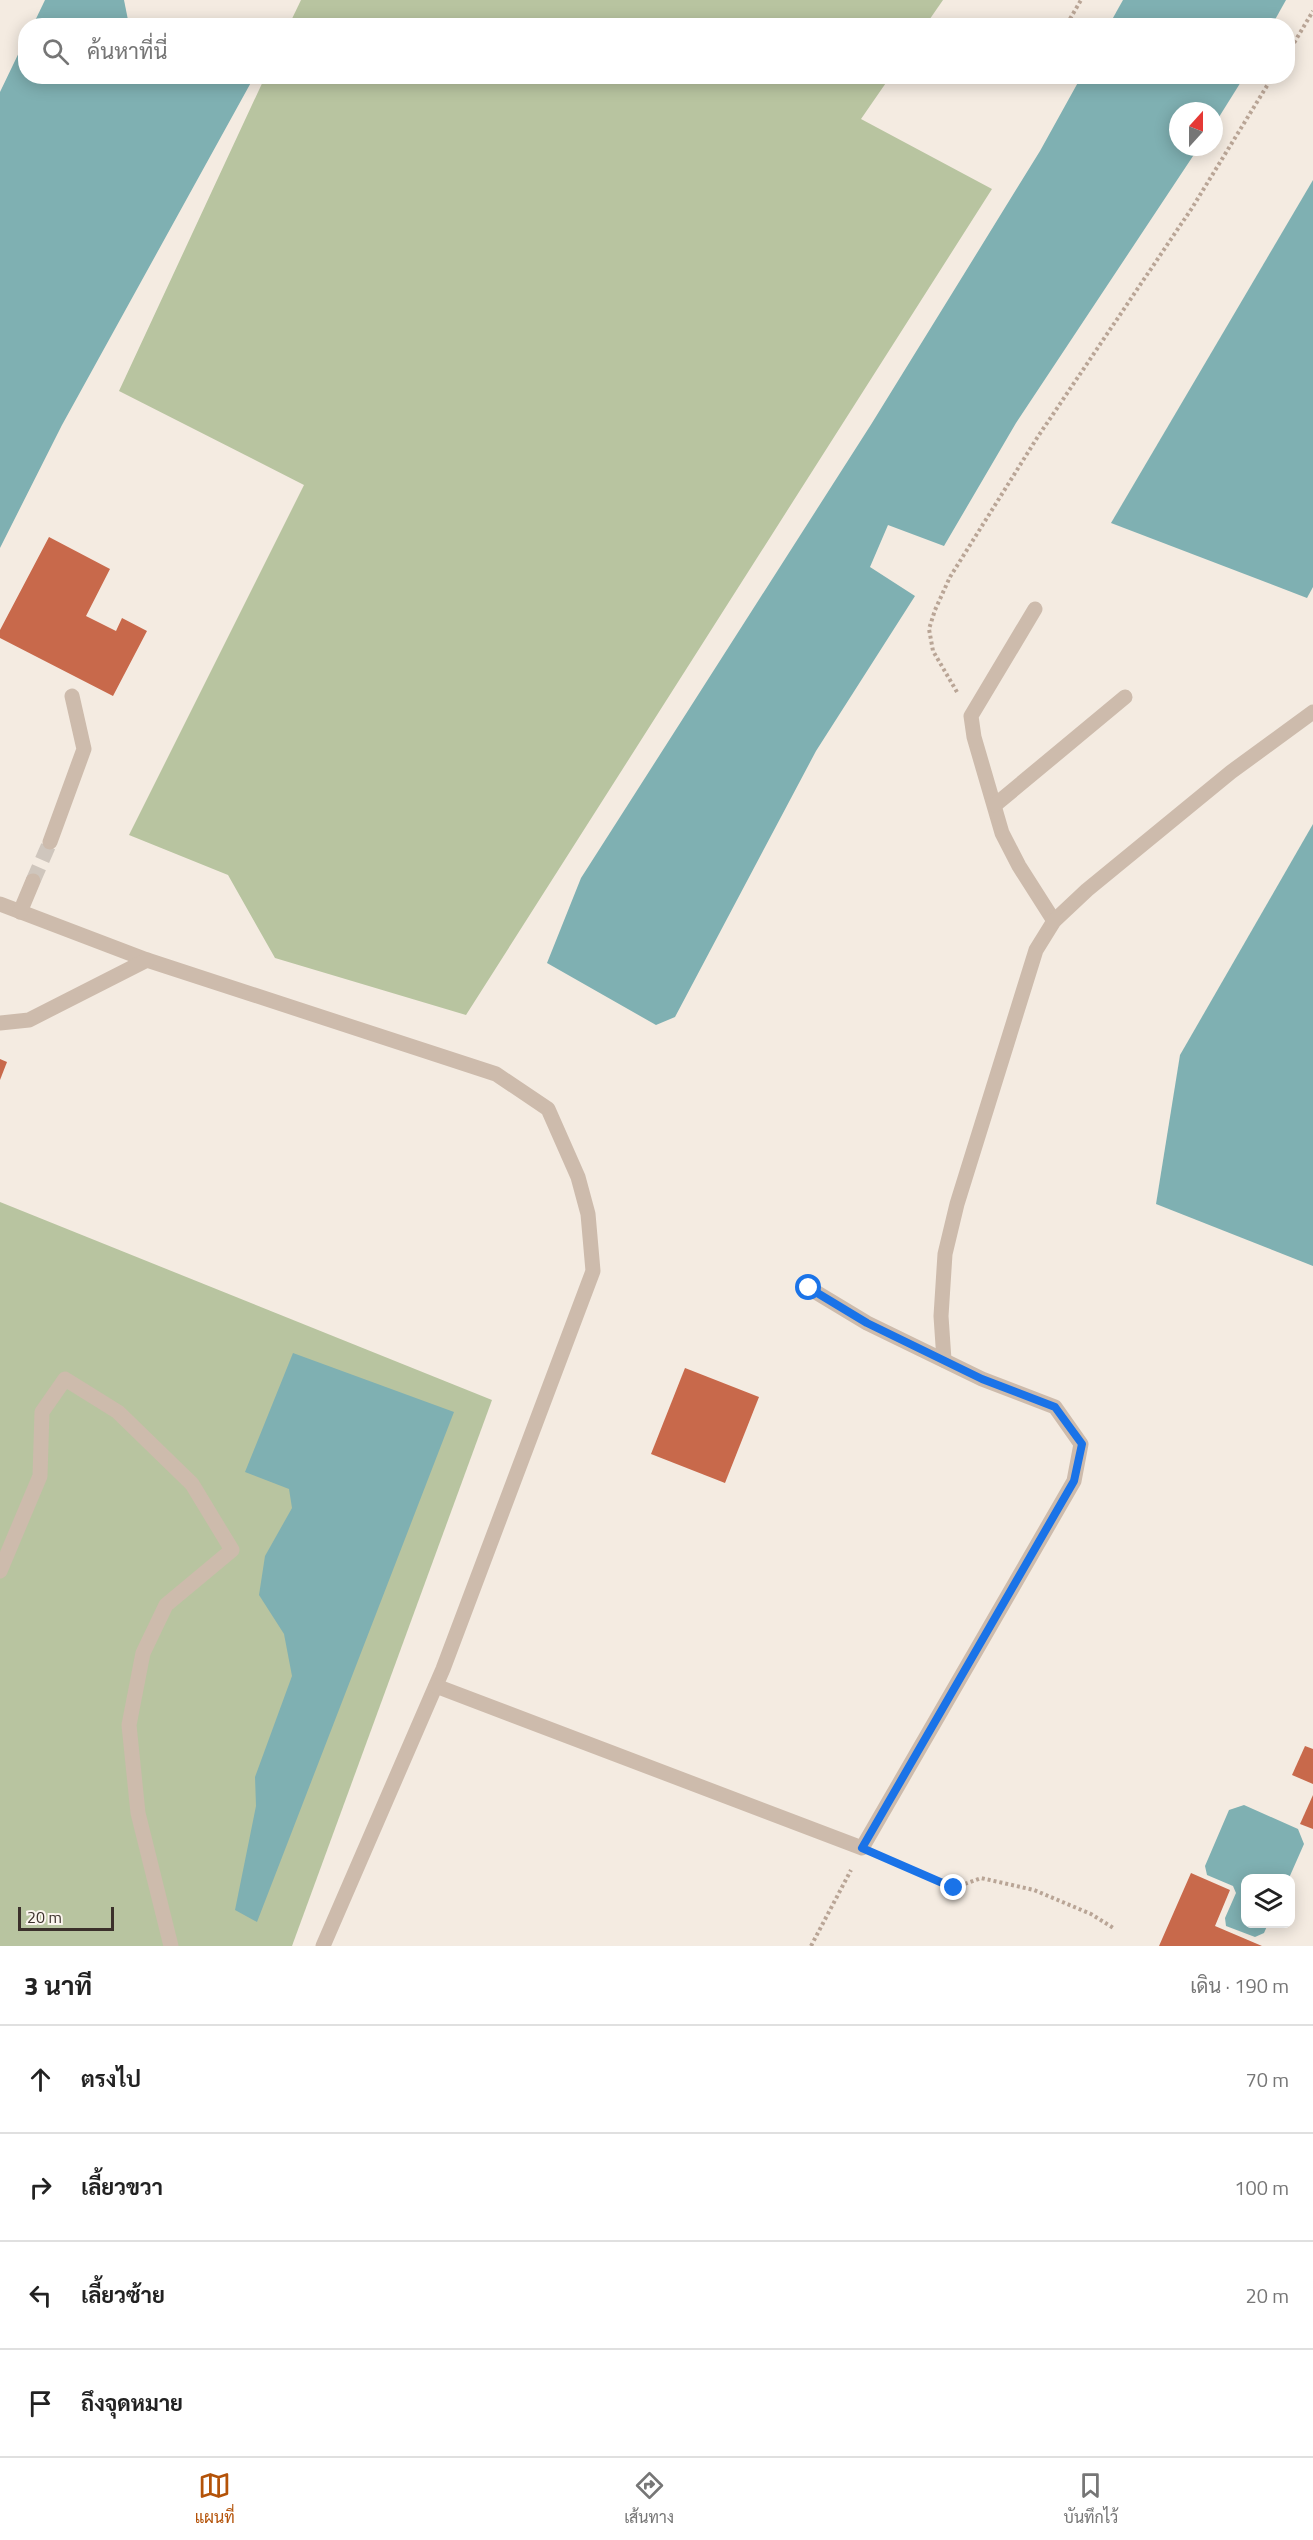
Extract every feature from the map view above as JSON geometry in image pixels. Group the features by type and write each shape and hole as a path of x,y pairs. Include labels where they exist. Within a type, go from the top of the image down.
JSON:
{"street":[{"path":"1035,609 971,716 974,737 1002,833 1018,866 1054,921"},
{"path":"50,842 84,749 72,696"},
{"path":"995,805 1125,697"},
{"path":"944,1360 941,1316 945,1254 957,1204 1036,950 1054,921 1087,890 1222,779 1313,712"},
{"path":"20,912 33,881"},
{"path":"0,904 147,960 496,1074 548,1109 578,1177 588,1214 593,1271 436,1686 323,1946"},
{"path":"0,1023 29,1020 147,960"},
{"path":"436,1686 862,1848 1074,1481 1082,1444 1055,1407 982,1379 867,1323 809,1288"},
{"path":"0,1571 40,1476 42,1412 65,1379 118,1412 192,1484 232,1550 166,1605 143,1653 129,1725 138,1813 171,1946"}],"path":[{"path":"1070,18 1081,0"},
{"path":"1295,40 1313,11"},
{"path":"971,716 933,651 929,629 950,577 1030,448 1192,208 1268,84"},
{"path":"811,1946 862,1848 954,1888 981,1878 1034,1890 1091,1914 1114,1929"}],"green space":[{"path":"301,0 943,0 931,18 292,18"},
{"path":"262,84 885,84 861,119 992,189 466,1015 275,958 228,875 129,835 304,485 119,391"},
{"path":"0,1202 492,1400 292,1946 0,1946"}],"water":[{"path":"45,0 124,0 128,18 36,18"},
{"path":"1123,0 1286,0 1276,18 1113,18"},
{"path":"18,55 18,84 250,84 62,425 0,548 0,92"},
{"path":"1077,84 1240,84 1223,111 1223,102 1169,102 1169,156 1193,156 1016,423 944,546 888,525 870,567 915,596 816,751 675,1017 656,1025 547,963 581,878 872,423 1040,151"},
{"path":"1313,180 1313,587 1307,598 1111,523"},
{"path":"1313,824 1313,1266 1156,1204 1180,1055"},
{"path":"293,1353 454,1412 257,1922 235,1910 256,1806 255,1777 292,1676 284,1634 259,1595 265,1556 292,1508 289,1489 245,1472"},
{"path":"1244,1805 1298,1829 1304,1844 1291,1874 1241,1874 1241,1928 1266,1928 1264,1933 1255,1937 1226,1926 1225,1918 1236,1893 1233,1886 1207,1875 1205,1866 1229,1810"}],"building":[{"path":"49,537 110,569 86,616 116,631 122,618 147,631 113,696 0,638 0,630"},
{"path":"0,1059 7,1062 0,1080"},
{"path":"685,1368 759,1397 725,1483 651,1454"},
{"path":"1305,1746 1313,1749 1313,1784 1292,1775"},
{"path":"1313,1795 1313,1829 1300,1824"},
{"path":"1191,1873 1230,1890 1215,1926 1262,1946 1159,1946"}],"tunnel":[{"path":"33,881 50,842"}],"route":[{"path":"809,1288 867,1323 982,1379 1055,1407 1082,1444 1074,1481 862,1848 954,1888"}]}
